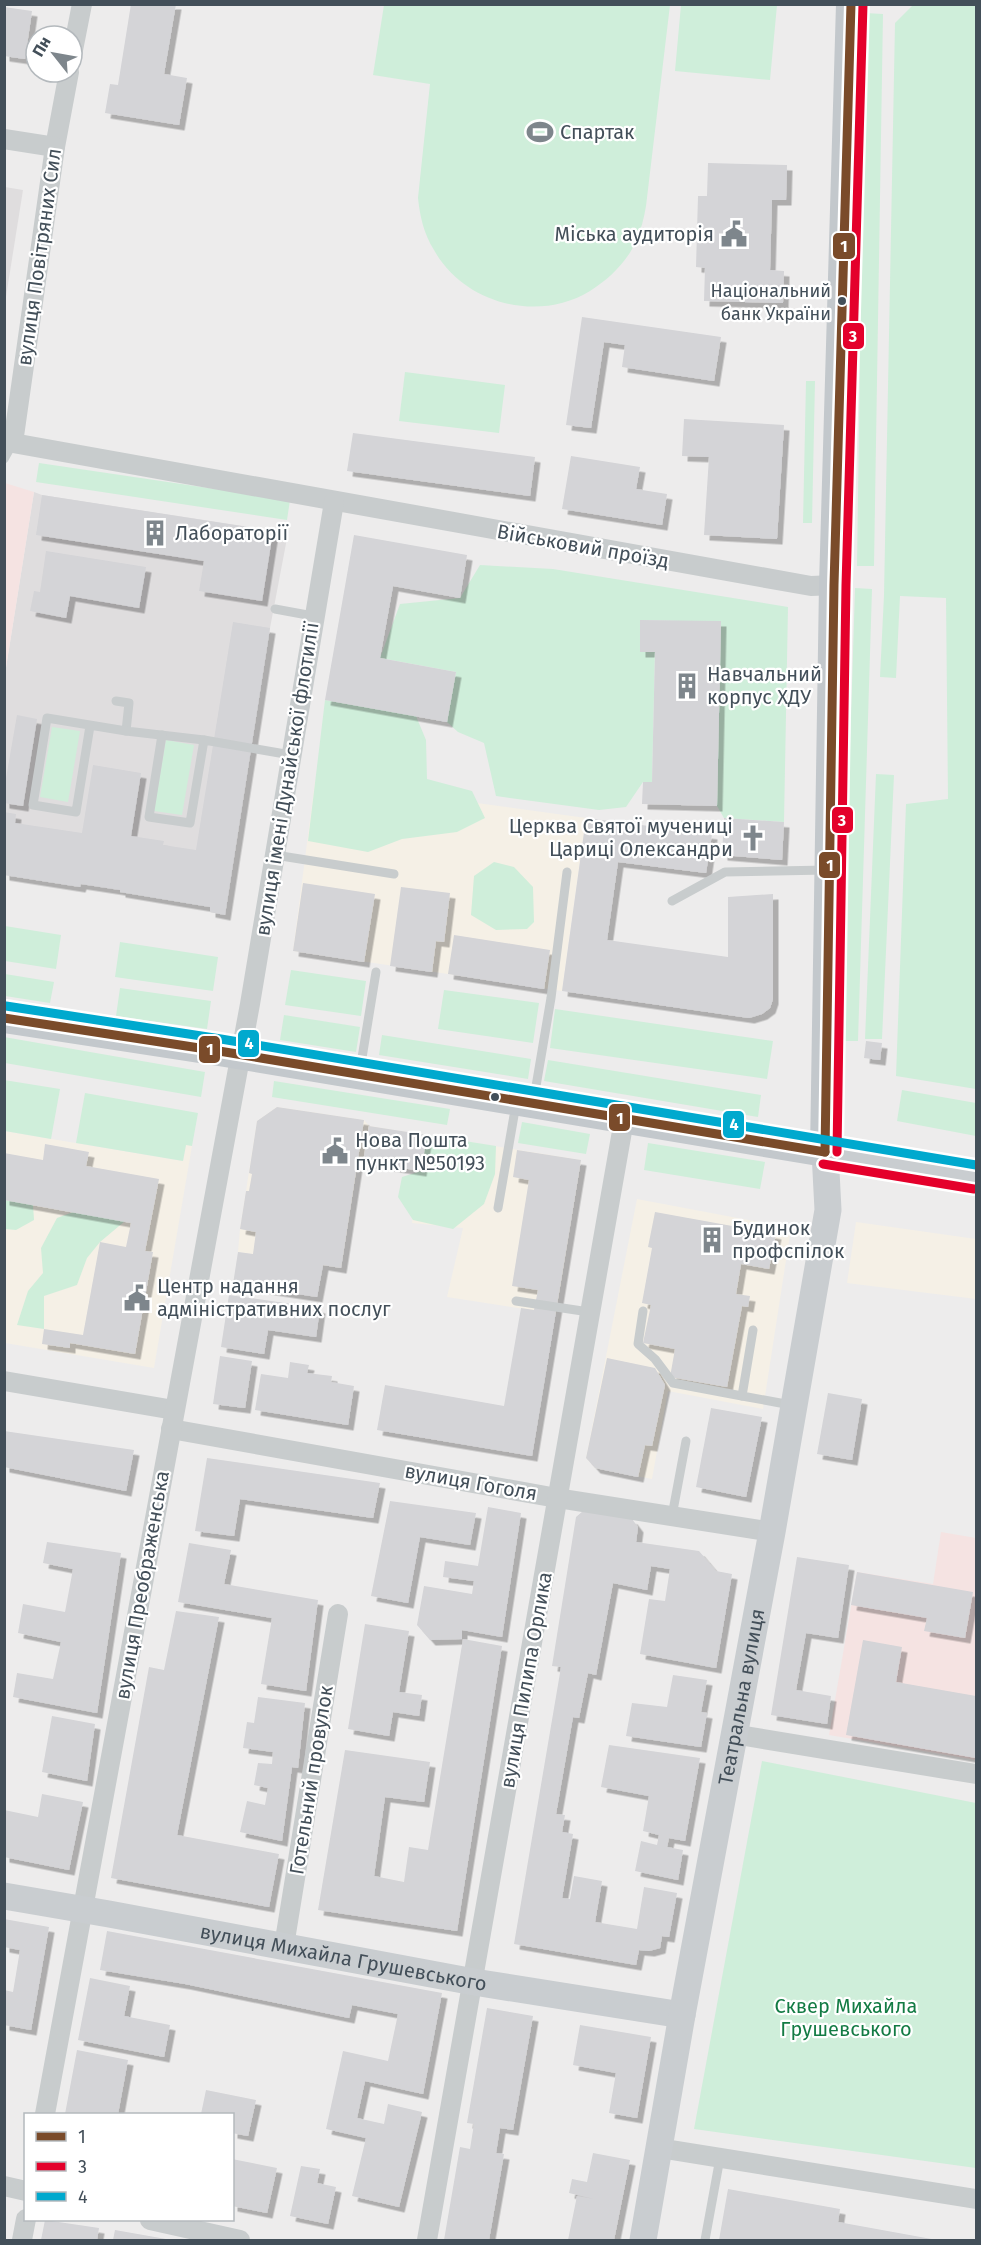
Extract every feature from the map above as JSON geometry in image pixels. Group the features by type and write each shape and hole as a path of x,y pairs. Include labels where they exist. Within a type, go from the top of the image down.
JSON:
{"main road":[{"path":"4,1018 825,1152 834,585 851,4"}],"street":[{"path":"78,24 82,4"},
{"name":"вулиця Повітряних Сил","path":"9,451 55,147 67,84"},
{"path":"4,139 55,147"},
{"name":"Військовий проїзд","path":"9,451 333,502 811,586 834,585"},
{"name":"вулиця імені Дунайської флотилії","path":"240,1055 333,502"},
{"name":"вулиця Преображенська","path":"45,2113 240,1055"},
{"name":"вулиця Пилипа Орлика","path":"428,2241 624,1120"},
{"path":"825,1152 976,1177"},
{"name":"Театральна вулиця","path":"643,2241 828,1210 825,1152"},
{"name":"вулиця Гоголя","path":"4,1381 172,1419 557,1497 772,1532"},
{"name":"Готельний провулок","path":"284,1946 338,1614"},
{"path":"733,1734 976,1774"},
{"name":"вулиця Михайла Грушевського","path":"4,1896 474,1982 682,2015"},
{"path":"659,2148 976,2199"},
{"path":"4,2186 24,2190"},
{"path":"22,2241 26,2221"},
{"path":"154,2221 240,2241"}],"lane":[{"path":"275,609 313,616"},
{"path":"116,701 129,703 126,731"},
{"path":"90,726 76,812 33,805 47,718 291,755"},
{"path":"162,735 149,817 190,824 204,740"},
{"path":"275,855 394,874"},
{"path":"672,901 725,872 829,870"},
{"path":"498,1208 551,998 567,872"},
{"path":"360,1075 376,972"},
{"path":"516,1301 589,1312"},
{"path":"643,1311 638,1344 654,1359 673,1383 794,1405"},
{"path":"742,1396 753,1330"},
{"path":"672,1516 686,1441"},
{"path":"705,2241 720,2158"}],"shaded area":[{"path":"4,187 23,190 5,303"},
{"path":"5,483 34,492 5,674"},
{"path":"34,492 288,533 270,628 225,915 210,912 210,907 120,892 120,890 81,884 80,887 5,875 5,674"},
{"path":"315,781 586,818 562,991 293,951"},
{"path":"277,1107 364,1120 369,1126 581,1160 556,1314 447,1297 463,1228 412,1223 420,1171 358,1162 341,1268 238,1252 257,1121"},
{"path":"4,1131 183,1161 186,1144 192,1146 154,1368 5,1343"},
{"path":"637,1199 791,1228 763,1409 668,1391 652,1479 595,1468 586,1458"},
{"path":"856,1222 976,1239 976,1299 847,1283"},
{"path":"941,1532 976,1538 976,1760 829,1735 857,1572 933,1584"}],"green space":[{"name":"Спартак","path":"384,5 670,5 643,219 638,237 628,256 604,281 570,301 548,306 526,306 504,303 483,295 464,284 447,269 428,238 421,219 418,198 430,84 373,75"},
{"path":"681,5 777,5 770,80 675,71"},
{"path":"913,5 976,5 976,1089 896,1076 906,804 948,799 946,598 900,596 896,678 880,677 884,595 895,23"},
{"path":"865,13 883,14 874,566 857,566"},
{"path":"405,372 505,385 499,433 399,421"},
{"path":"806,381 815,381 812,523 803,523"},
{"path":"39,463 290,500 287,520 36,482"},
{"path":"480,565 553,569 788,607 784,822 724,818 717,806 721,622 640,620 640,652 655,652 652,782 643,782 626,807 599,810 496,796 484,743 458,732 447,722 456,672 380,658 400,604 460,598"},
{"path":"855,588 872,589 858,1041 841,1041"},
{"path":"325,700 416,716 426,740 427,779 472,791 485,818 457,832 402,839 368,852 308,841"},
{"path":"52,727 80,731 68,802 40,797"},
{"path":"166,740 194,745 182,815 154,811"},
{"path":"876,774 894,775 882,1039 865,1039"},
{"path":"494,862 514,867 533,887 534,922 527,929 496,930 471,915 474,876"},
{"path":"5,926 61,935 56,969 5,961"},
{"path":"120,942 218,957 213,991 115,977"},
{"path":"291,970 366,981 361,1016 285,1005"},
{"path":"5,974 54,982 50,1003 5,996"},
{"path":"120,988 211,1001 207,1029 116,1016"},
{"path":"444,990 539,1003 533,1043 438,1029"},
{"path":"555,1009 773,1041 767,1079 550,1048"},
{"path":"284,1015 360,1027 356,1052 280,1040"},
{"path":"382,1035 531,1059 528,1079 379,1055"},
{"path":"4,1037 205,1072 201,1097 5,1063"},
{"path":"548,1060 761,1095 758,1117 544,1081"},
{"path":"4,1080 60,1089 51,1139 5,1131"},
{"path":"274,1081 450,1109 447,1125 272,1097"},
{"path":"902,1090 976,1103 976,1136 897,1121"},
{"path":"85,1093 198,1113 192,1146 186,1145 183,1161 76,1143"},
{"path":"522,1122 590,1134 586,1154 518,1143"},
{"path":"427,1135 496,1146 495,1174 484,1204 453,1229 413,1220 398,1197 402,1177 421,1171"},
{"path":"648,1143 765,1162 760,1189 644,1170"},
{"path":"5,1200 33,1205 34,1220 16,1230 5,1229"},
{"path":"73,1212 125,1221 100,1242 87,1258 77,1285 44,1296 44,1329 17,1325 28,1291 43,1273 41,1248 57,1218"},
{"name":"Сквер Михайла Грушевського","path":"762,1761 976,1803 976,2168 694,2129"}],"building":[{"path":"131,4 176,4 164,74 187,78 179,125 105,113 110,84 118,85"},
{"path":"4,7 32,11 30,24 24,24 24,59 4,56"},
{"name":"Міська аудиторія","path":"708,163 787,165 786,200 772,200 770,270 784,271 783,303 704,301 705,268 696,267 698,196 707,196"},
{"path":"582,317 721,337 714,381 622,367 625,345 604,342 591,428 566,425"},
{"path":"684,419 784,425 777,539 704,535 709,457 682,456"},
{"path":"353,433 535,457 530,496 347,471"},
{"path":"571,456 640,467 636,489 667,494 662,525 562,509"},
{"name":"Лабораторії","path":"42,495 273,531 262,601 199,591 204,561 36,535"},
{"path":"354,535 467,555 460,598 393,586 380,658 456,672 447,722 325,700"},
{"path":"46,551 146,567 139,608 70,596 66,618 30,611 34,591 40,592"},
{"name":"Навчальний корпус ХДУ","path":"640,620 721,621 717,806 642,804 643,782 652,782 655,652 640,652"},
{"path":"233,622 270,628 225,915 210,912 210,907 120,892 120,890 81,884 80,887 4,875 4,812 16,814 15,823 82,833 93,765 141,773 131,836 164,841 163,845 196,850"},
{"path":"17,715 37,719 23,806 4,803 4,790"},
{"path":"586,818 712,834 706,873 618,862 607,940 728,957 728,897 773,894 773,999 770,1008 762,1014 749,1018 562,991"},
{"name":"Церква Святої мучениці Цариці Олександри","path":"724,818 784,822 782,860 722,855"},
{"path":"303,883 375,894 364,962 293,951"},
{"path":"401,887 450,893 444,942 436,941 432,972 390,966"},
{"path":"454,935 550,950 544,989 448,974"},
{"path":"866,1041 882,1043 880,1060 864,1058"},
{"path":"277,1107 364,1120 341,1268 323,1265 317,1297 233,1284 238,1252 253,1254 256,1232 240,1229 246,1191 249,1191 252,1174 249,1173 257,1121"},
{"path":"369,1126 427,1135 421,1171 363,1162"},
{"path":"45,1144 89,1152 86,1166 159,1179 145,1251 153,1252 135,1354 70,1343 70,1348 42,1344 44,1329 83,1335 100,1242 126,1247 131,1223 4,1200 4,1153 43,1160"},
{"path":"517,1150 581,1160 532,1456 377,1430 385,1385 504,1406 521,1308 534,1310 538,1290 512,1286 529,1180 513,1177"},
{"path":"655,1212 776,1234 769,1269 741,1264 736,1294 750,1296 748,1307 742,1306 727,1387 670,1377 675,1349 643,1343 651,1305 642,1303 652,1248 648,1247"},
{"path":"229,1295 320,1308 316,1337 268,1330 264,1354 221,1347"},
{"path":"220,1356 252,1361 245,1408 213,1404"},
{"path":"607,1358 655,1368 665,1385 652,1446 645,1445 638,1477 595,1468 586,1458"},
{"path":"290,1362 309,1365 307,1373 332,1376 331,1382 354,1386 348,1425 255,1410 261,1374 288,1378"},
{"path":"828,1393 862,1399 852,1460 817,1454"},
{"path":"711,1408 762,1417 746,1497 696,1487"},
{"path":"4,1431 134,1450 126,1491 4,1467"},
{"path":"207,1458 380,1483 373,1518 240,1499 234,1536 195,1531"},
{"path":"390,1501 476,1513 470,1545 420,1537 408,1603 371,1596"},
{"path":"488,1507 521,1513 502,1637 462,1630 462,1639 430,1640 417,1625 424,1586 472,1594 474,1581 443,1577 445,1561 478,1566"},
{"path":"583,1511 632,1519 638,1527 636,1542 699,1551 716,1571 732,1574 716,1668 640,1654 649,1599 665,1601 670,1569 651,1566 647,1590 613,1583 596,1675 588,1673 579,1718 573,1717 556,1814 565,1815 562,1832 573,1834 562,1898 570,1899 574,1876 602,1881 595,1922 637,1929 644,1887 677,1893 669,1937 662,1936 660,1948 649,1951 639,1950 636,1965 514,1944 561,1667 552,1666 576,1517"},
{"path":"47,1542 121,1553 97,1713 13,1697 17,1673 53,1679 61,1642 18,1633 23,1604 65,1612 73,1569 43,1563"},
{"path":"189,1543 231,1550 224,1584 318,1600 306,1691 261,1684 272,1618 178,1602"},
{"path":"797,1557 849,1565 838,1638 806,1633 796,1690 831,1696 827,1724 771,1715"},
{"path":"857,1572 973,1592 965,1638 924,1631 927,1618 851,1605"},
{"path":"176,1611 219,1617 177,1835 279,1854 269,1907 111,1878 149,1667 164,1670"},
{"path":"365,1624 409,1631 399,1692 422,1695 419,1716 393,1712 389,1736 348,1729"},
{"path":"463,1639 502,1646 457,1931 318,1910 345,1750 430,1762 424,1802 385,1797 374,1876 404,1882 409,1847 428,1850"},
{"path":"863,1640 902,1647 896,1682 976,1696 976,1758 846,1735"},
{"path":"673,1675 707,1680 701,1712 707,1713 701,1747 626,1736 632,1703 667,1707"},
{"path":"258,1697 305,1703 298,1768 292,1767 282,1841 240,1832 247,1801 265,1805 268,1788 254,1785 258,1763 272,1764 273,1752 243,1748 247,1722 254,1723"},
{"path":"52,1716 95,1724 87,1781 42,1772"},
{"path":"609,1745 700,1758 685,1841 669,1838 667,1847 683,1850 678,1880 635,1871 641,1841 657,1845 659,1835 643,1831 649,1796 601,1787"},
{"path":"42,1794 83,1802 69,1870 4,1857 4,1810 38,1817"},
{"path":"4,1919 49,1927 31,2030 4,2025 4,1990 13,1992 20,1950 4,1947"},
{"path":"107,1931 442,1993 423,2094 365,2081 357,2118 384,2124 388,2104 422,2112 399,2207 352,2196 366,2138 326,2129 343,2051 388,2061 398,2014 352,2005 349,2018 185,1984 100,1970"},
{"path":"90,1978 130,1986 124,2016 170,2025 164,2057 78,2040"},
{"path":"487,2008 533,2016 513,2130 500,2128 496,2153 504,2154 489,2240 444,2240 460,2147 470,2149 474,2124 467,2123"},
{"path":"580,2025 651,2037 637,2118 609,2113 616,2073 573,2065"},
{"path":"77,2050 128,2060 118,2113 65,2113"},
{"path":"206,2090 256,2100 248,2136 234,2133 234,2113 201,2113"},
{"path":"593,2153 630,2160 614,2240 568,2240 577,2196 594,2199 569,2193 572,2179 587,2182"},
{"path":"234,2159 277,2168 267,2213 234,2206"},
{"path":"301,2166 320,2169 317,2183 336,2187 328,2224 290,2216"},
{"path":"728,2189 840,2209 838,2222 937,2240 719,2240"},
{"path":"45,2221 99,2228 97,2240 41,2240"},
{"path":"115,2230 166,2239 166,2240 113,2240"}],"transit line":[{"name":"1","path":"825,1152 834,585 851,4"},
{"name":"3","path":"837,1152 846,585 863,4"},
{"name":"4","path":"6,1006 221,1039 976,1165"},
{"name":"1","path":"4,1018 219,1051 825,1152"},
{"name":"3","path":"823,1164 974,1189"}],"place":[{"name":"Спартак","path":"540,132"},
{"name":"Міська аудиторія","path":"734,234"},
{"name":"Національний банк України","path":"842,301"},
{"name":"Лабораторії","path":"155,533"},
{"name":"Навчальний корпус ХДУ","path":"687,686"},
{"name":"Церква Святої мучениці Цариці Олександри","path":"753,838"},
{"name":"Нова Пошта пункт №50193","path":"335,1151"},
{"name":"Будинок профспілок","path":"712,1240"},
{"name":"Центр надання адміністративних послуг","path":"137,1298"}]}
